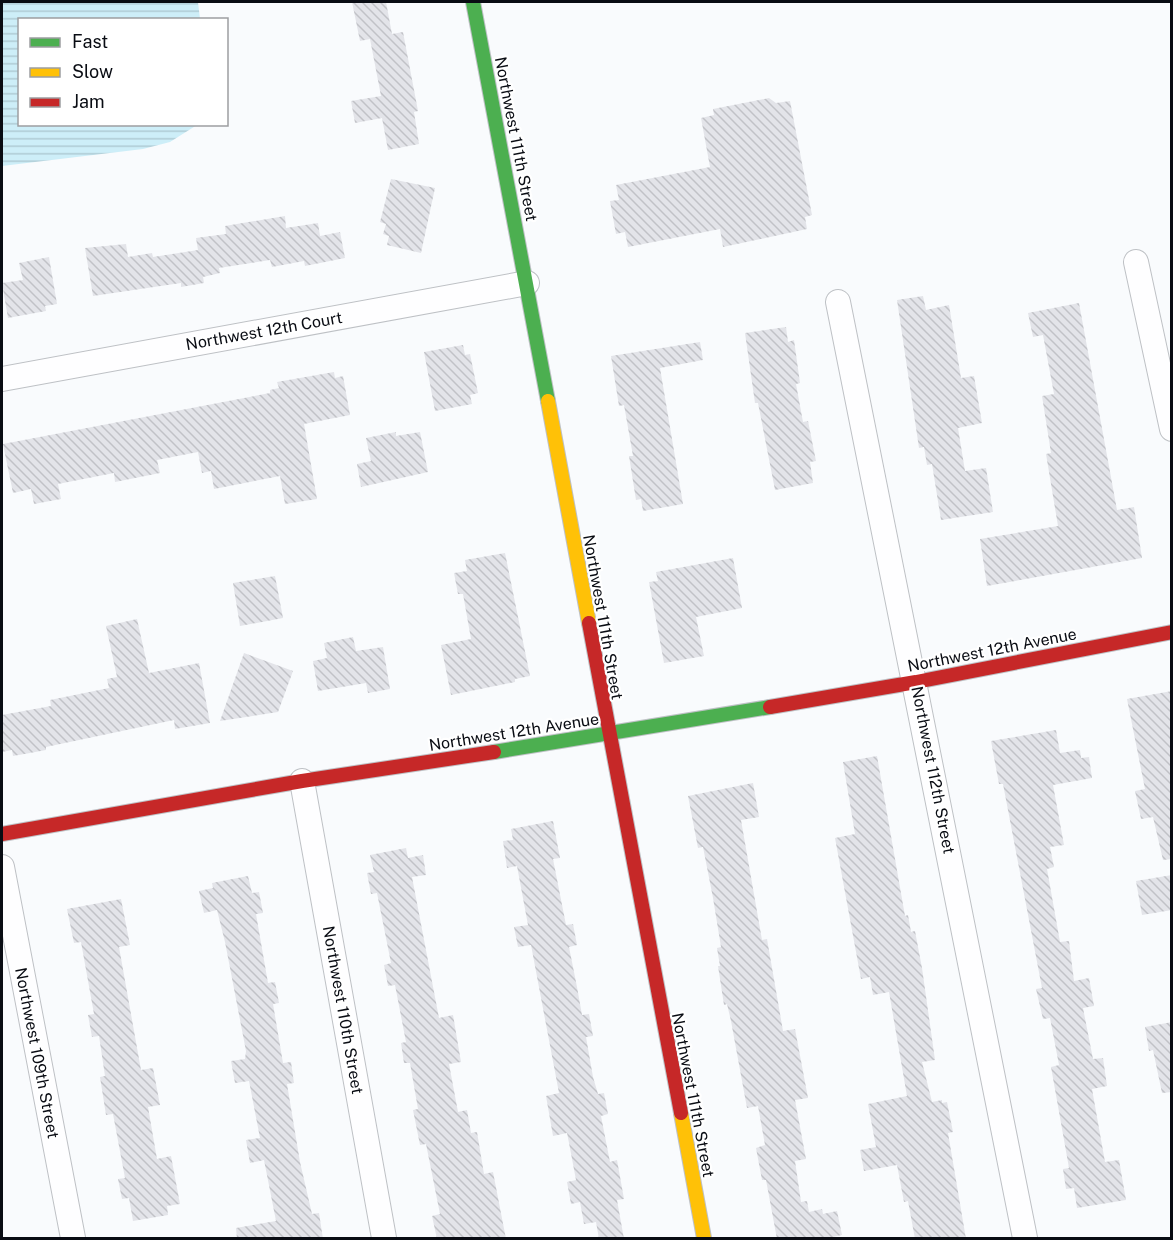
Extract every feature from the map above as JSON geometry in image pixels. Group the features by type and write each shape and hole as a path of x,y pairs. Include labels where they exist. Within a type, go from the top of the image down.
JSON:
{"street":[{"name":"Northwest 111th Street","path":"473,2 704,1239"},
{"path":"1136,262 1172,429"},
{"name":"Northwest 12th Court","path":"2,379 527,283"},
{"name":"Northwest 112th Street","path":"838,302 916,682 1025,1239"},
{"name":"Northwest 12th Avenue","path":"2,834 302,781 608,734 916,682 1172,632"},
{"name":"Northwest 110th Street","path":"302,781 384,1239"},
{"name":"Northwest 109th Street","path":"2,867 73,1239"}],"water":[{"path":"2,2 198,2 200,18 18,18 18,126 195,126 170,142 143,149 2,166"}],"building":[{"path":"352,2 386,2 392,34 403,32 418,111 414,112 419,144 388,150 382,118 355,123 351,101 381,96 370,39 360,41"},
{"path":"769,98 776,103 790,101 812,215 805,217 807,229 723,247 720,229 628,247 625,232 616,234 610,201 619,200 616,185 710,167 701,118 714,115 713,109"},
{"path":"391,179 435,188 421,253 387,245 389,236 383,234 386,224 380,222"},
{"path":"285,216 286,228 318,223 320,236 340,232 345,258 305,266 304,261 272,267 270,260 219,268 220,273 203,277 204,283 181,287 181,283 93,296 85,248 126,244 128,257 152,253 153,257 198,250 196,238 226,234 225,226"},
{"path":"49,257 57,304 45,306 46,311 8,318 2,283 23,280 19,263"},
{"path":"923,296 926,310 949,305 961,378 974,376 982,423 958,428 965,471 986,468 993,512 941,520 932,464 927,465 924,447 919,448 897,300"},
{"path":"1079,303 1117,510 1134,507 1142,558 987,586 980,539 1058,526 1046,454 1051,453 1042,396 1054,394 1043,335 1033,337 1028,313"},
{"path":"786,327 788,342 794,340 800,383 796,384 803,422 808,421 816,461 810,462 813,483 775,490 758,403 755,403 745,333"},
{"path":"700,342 703,360 660,368 683,504 643,511 641,499 636,500 629,456 633,456 624,405 619,406 611,356"},
{"path":"463,345 465,355 470,354 478,393 470,395 472,404 435,411 424,352"},
{"path":"334,372 335,378 343,376 350,415 304,424 317,499 285,504 280,476 214,489 211,471 202,473 198,452 157,460 160,473 115,482 114,473 58,484 61,499 34,504 31,489 13,493 3,444 270,393 270,390 279,388 277,382"},
{"path":"396,432 396,436 420,432 428,472 361,487 357,464 371,461 366,438"},
{"path":"505,553 530,676 515,679 515,682 451,695 441,645 471,639 463,594 458,594 454,573 467,571 465,560"},
{"path":"733,558 742,608 696,617 704,656 664,663 649,582 658,581 656,572"},
{"path":"275,576 283,618 240,626 233,583"},
{"path":"137,619 149,673 199,663 210,723 175,729 174,720 46,747 46,750 30,753 13,756 12,750 2,752 2,715 51,706 50,700 109,688 107,679 117,677 106,626"},
{"path":"353,637 356,651 383,647 390,689 368,693 366,683 318,691 313,661 327,658 324,643"},
{"path":"244,653 293,671 278,712 220,721"},
{"path":"1172,691 1172,859 1163,860 1153,817 1141,819 1135,791 1145,789 1127,699"},
{"path":"1056,730 1060,753 1080,750 1081,758 1089,757 1092,778 1053,785 1064,845 1050,847 1054,867 1047,869 1060,942 1069,941 1074,981 1089,978 1094,1006 1083,1008 1093,1059 1103,1058 1107,1086 1092,1089 1105,1162 1119,1160 1126,1200 1077,1208 1074,1188 1066,1189 1063,1169 1069,1168 1051,1067 1059,1065 1050,1018 1043,1019 1036,989 1042,988 1003,784 999,784 991,741"},
{"path":"877,756 905,916 908,915 911,932 915,931 922,968 935,1060 922,1062 932,1102 942,1100 942,1103 947,1102 953,1132 948,1133 966,1239 915,1239 908,1201 904,1202 897,1165 864,1171 860,1150 876,1147 868,1104 907,1096 889,992 873,995 870,977 861,979 835,838 855,834 843,762"},
{"path":"753,783 759,817 741,820 762,940 767,939 783,1031 795,1029 808,1098 795,1100 806,1159 795,1161 801,1202 807,1201 809,1212 822,1209 823,1214 837,1211 842,1235 823,1239 777,1239 766,1180 762,1180 756,1148 765,1145 758,1106 747,1108 731,1021 727,1004 724,1005 717,948 721,947 713,898 703,847 698,848 688,796"},
{"path":"553,821 560,858 553,859 566,925 573,924 577,945 569,947 582,1015 589,1014 593,1036 586,1037 593,1077 598,1094 604,1093 608,1114 601,1116 610,1162 617,1160 624,1199 617,1200 624,1239 599,1239 596,1222 584,1224 580,1202 571,1204 567,1182 576,1180 567,1133 553,1136 546,1096 559,1093 531,945 518,947 514,927 528,925 517,866 507,868 503,841 513,840 511,829"},
{"path":"406,848 408,858 423,855 426,875 412,877 439,1018 453,1015 461,1062 449,1064 458,1112 467,1110 471,1133 477,1132 484,1174 493,1172 506,1239 437,1239 432,1216 440,1214 426,1144 420,1145 413,1110 418,1109 410,1063 404,1063 401,1043 406,1042 395,985 388,986 384,965 391,963 377,893 371,894 367,873 374,872 370,855"},
{"path":"1172,875 1172,910 1142,915 1136,881"},
{"path":"248,876 252,893 259,892 263,913 256,914 268,983 275,982 279,1003 273,1004 283,1063 291,1062 294,1083 287,1084 300,1162 312,1214 319,1213 323,1239 237,1239 236,1228 276,1221 264,1160 250,1163 246,1140 260,1138 249,1081 235,1083 231,1061 245,1059 246,1051 225,942 217,910 204,913 199,891 213,888 212,883"},
{"path":"121,899 130,945 119,947 141,1070 153,1068 160,1105 148,1107 157,1159 171,1156 180,1204 167,1206 168,1215 133,1221 129,1198 122,1199 118,1179 125,1178 113,1114 106,1115 100,1077 105,1076 99,1036 92,1037 88,1015 94,1014 81,942 74,943 67,909"},
{"path":"1172,1022 1172,1092 1162,1093 1153,1050 1149,1051 1145,1027"}],"traffic: fast":[{"path":"473,2 548,401"},
{"path":"494,752 770,707"}],"traffic: slow":[{"path":"548,401 589,623"},
{"path":"681,1113 704,1238"}],"traffic: jam":[{"path":"589,623 681,1113"},
{"path":"770,707 916,682 1172,632"},
{"path":"2,834 302,781 494,752"}]}
